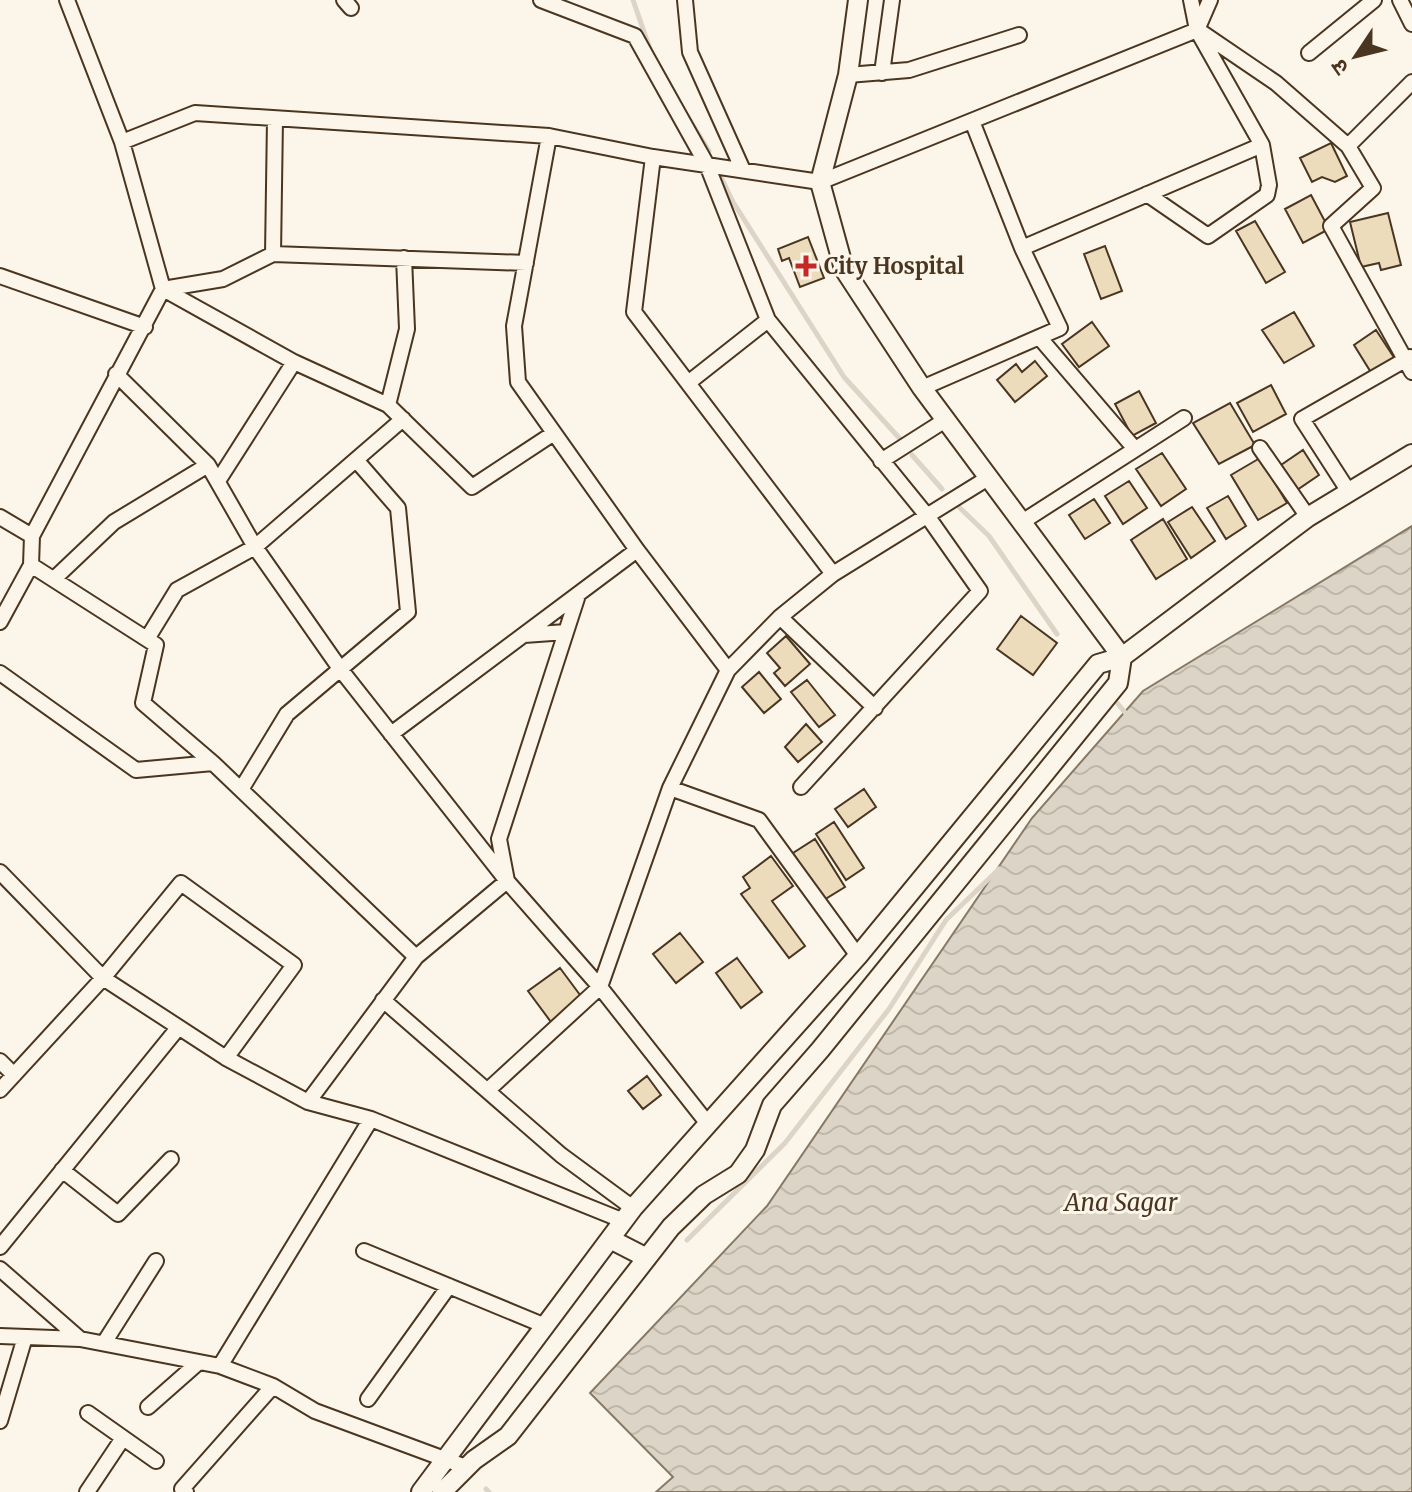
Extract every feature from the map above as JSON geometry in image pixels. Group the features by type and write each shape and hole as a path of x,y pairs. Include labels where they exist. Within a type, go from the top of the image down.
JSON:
{"street":[{"path":"2,612 31,565 32,536 163,289 122,142 67,0"},
{"path":"685,0 690,52 742,168"},
{"path":"442,1492 466,1467 508,1436 671,1227 704,1195 738,1174 755,1150 772,1105 1118,683 1122,657 922,388 844,269 820,182 848,75 858,0"},
{"path":"882,73 892,0"},
{"path":"1147,194 1208,236 1267,195 1269,185 1262,145 1197,30 1191,0"},
{"path":"122,142 195,113 549,136 653,157 820,182 1197,30 1210,0"},
{"path":"1309,53 1374,0"},
{"path":"1400,0 1412,24"},
{"path":"547,1 635,36 707,165 768,320 928,517 980,591 801,787"},
{"path":"1197,30 1276,83 1348,146 1373,188 1331,226 1410,363 1302,419 1349,492"},
{"path":"848,75 882,73 946,61 1019,35"},
{"path":"1348,146 1412,82"},
{"path":"273,254 275,119"},
{"path":"972,121 1022,248 1060,328 1052,352"},
{"path":"549,136 514,326 518,382 637,550 728,670"},
{"path":"1022,248 1262,145"},
{"path":"653,157 634,312 833,574"},
{"path":"163,289 223,279 273,254 526,263"},
{"path":"388,405 407,329 404,258"},
{"path":"1,280 145,327"},
{"path":"163,289 294,362 388,405 472,487 554,433"},
{"path":"688,383 768,320"},
{"path":"922,388 1060,328"},
{"path":"1039,337 1135,449"},
{"path":"218,481 294,362"},
{"path":"116,374 208,465 255,547 341,670 507,881 600,987 708,1124"},
{"path":"1022,522 1184,418"},
{"path":"147,639 177,590 255,547 403,419"},
{"path":"881,461 947,419"},
{"path":"1260,448 1308,517"},
{"path":"421,1492 498,1393 543,1325 629,1215 858,956 1098,664 1122,657 1308,517 1412,454"},
{"path":"242,788 287,714 408,612 398,508 357,461"},
{"path":"55,578 114,522 208,465"},
{"path":"488,1090 600,987 670,788 728,670 780,617 833,574 988,478"},
{"path":"0,517 32,536"},
{"path":"391,734 637,550"},
{"path":"31,565 156,645 143,703 242,788 416,957"},
{"path":"507,881 499,839 578,595"},
{"path":"780,617 875,708"},
{"path":"524,635 566,632"},
{"path":"0,673 136,770 213,763"},
{"path":"1079,686 1098,706"},
{"path":"670,788 759,820 858,956"},
{"path":"1,875 103,978 226,1058 308,1102 371,1119 629,1215"},
{"path":"308,1102 416,957 507,881"},
{"path":"0,1090 103,978 181,883 294,965 226,1058"},
{"path":"383,1000 629,1215"},
{"path":"0,1247 178,1028"},
{"path":"0,1061 14,1075"},
{"path":"220,1366 371,1119"},
{"path":"62,1170 118,1214 171,1159"},
{"path":"610,1239 647,1258"},
{"path":"364,1251 543,1325"},
{"path":"104,1343 156,1261"},
{"path":"0,1269 80,1339"},
{"path":"368,1399 449,1286"},
{"path":"0,1336 80,1339 220,1366 273,1386 315,1411 448,1457 466,1467"},
{"path":"0,1421 25,1337"},
{"path":"148,1407 199,1362"},
{"path":"186,1492 182,1489 273,1386"},
{"path":"88,1413 156,1461"},
{"path":"87,1492 123,1438"}],"water":[{"name":"Ana Sagar","path":"1412,526 1412,1492 656,1492 673,1477 590,1393 767,1206 1032,818 1143,691"}],"building":[{"path":"1331,143 1347,176 1335,182 1322,177 1312,182 1300,158"},
{"path":"1311,195 1329,229 1303,243 1285,209"},
{"path":"1388,213 1401,265 1381,270 1379,263 1361,267 1350,222"},
{"path":"1255,221 1285,272 1266,283 1236,231"},
{"path":"808,237 824,278 800,287 789,258 782,261 778,249"},
{"path":"1105,246 1122,291 1101,299 1084,254"},
{"path":"1294,312 1314,346 1284,363 1262,330"},
{"path":"1092,322 1109,346 1079,367 1062,344"},
{"path":"1376,330 1395,359 1372,374 1354,345"},
{"path":"1035,361 1047,376 1015,402 997,380 1016,364 1022,372"},
{"path":"1271,385 1286,414 1253,432 1237,403"},
{"path":"1139,391 1156,423 1132,436 1115,404"},
{"path":"1230,403 1255,445 1219,464 1193,423"},
{"path":"1303,450 1319,475 1297,490 1281,465"},
{"path":"1162,453 1186,489 1161,506 1136,469"},
{"path":"1260,458 1287,503 1258,520 1231,475"},
{"path":"1129,481 1147,508 1123,524 1105,496"},
{"path":"1228,496 1246,526 1226,539 1207,508"},
{"path":"1094,499 1110,523 1085,539 1069,515"},
{"path":"1192,507 1215,541 1191,558 1168,522"},
{"path":"1163,519 1187,559 1156,579 1131,540"},
{"path":"1021,616 1057,643 1033,675 997,649"},
{"path":"786,636 810,664 785,686 774,673 780,668 767,653"},
{"path":"759,672 781,699 764,713 742,687"},
{"path":"807,680 835,715 819,727 791,692"},
{"path":"806,724 822,742 798,762 785,747"},
{"path":"864,789 876,807 848,827 835,809"},
{"path":"834,822 864,868 846,880 816,834"},
{"path":"815,839 845,887 822,901 793,853"},
{"path":"771,856 793,886 772,901 805,946 789,958 741,894 750,888 743,877"},
{"path":"680,933 703,962 676,983 653,954"},
{"path":"737,958 762,992 741,1008 716,973"},
{"path":"560,968 583,999 551,1022 528,991"},
{"path":"647,1076 661,1095 643,1109 628,1091"}],"waterway":[{"path":"633,0 651,52"},
{"path":"689,119 709,151"},
{"path":"719,173 733,202 844,377 901,440"},
{"path":"912,455 942,489"},
{"path":"960,508 989,536 1057,634"},
{"path":"1118,704 1128,716"},
{"path":"687,1240 785,1143 889,1009 946,920 999,869"},
{"path":"486,1489 489,1492"}],"place":[{"name":"City Hospital","path":"806,266"}]}
